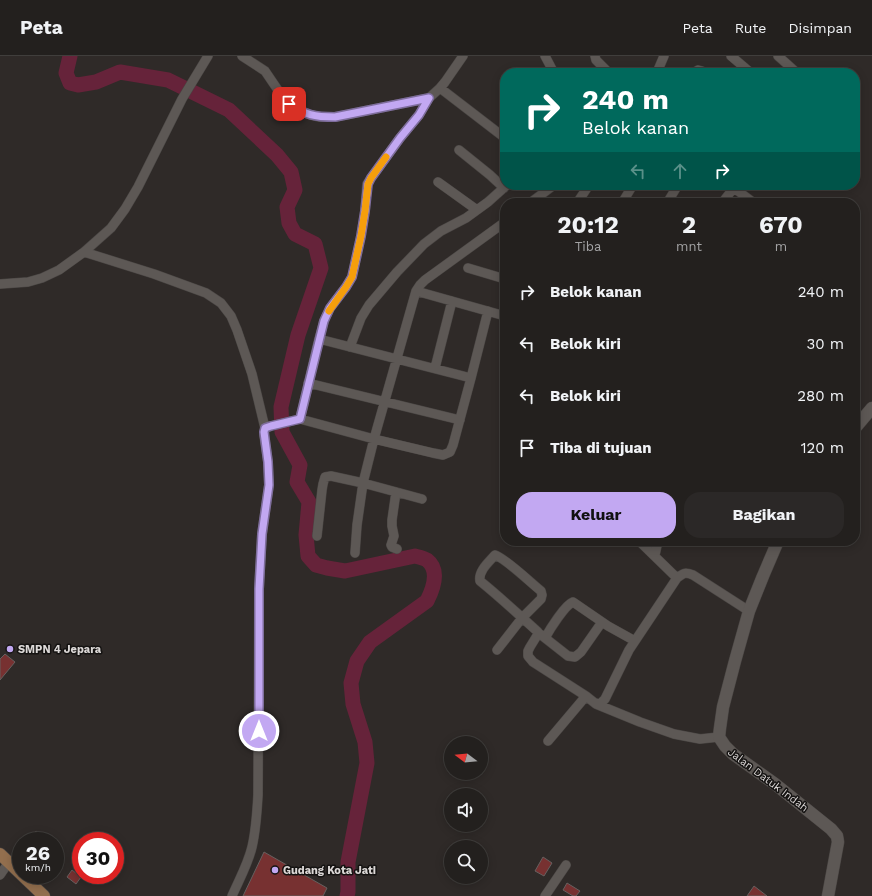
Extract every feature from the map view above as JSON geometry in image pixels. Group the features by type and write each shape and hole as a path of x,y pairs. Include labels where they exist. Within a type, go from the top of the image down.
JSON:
{"main road":[{"path":"0,854 12,865"},
{"path":"32,884 44,896"}],"street":[{"path":"0,284 28,282 42,278 59,270 84,252 111,228 125,209 138,187 182,99 208,56"},
{"path":"242,56 265,71 289,104 311,115 320,117 335,117 429,98"},
{"path":"300,419 324,321 330,308 352,277 361,236 368,184 400,138 419,115 429,98 440,88 463,56"},
{"path":"545,56 551,68"},
{"path":"595,56 596,60 604,68"},
{"path":"731,56 745,68"},
{"path":"778,56 791,68"},
{"path":"658,68 660,58"},
{"path":"440,88 500,134"},
{"path":"459,150 500,182"},
{"path":"438,182 477,210"},
{"path":"350,347 361,318 369,305 397,272 424,244 441,231 466,218 488,202 501,190"},
{"path":"537,198 547,190"},
{"path":"738,190 748,198"},
{"path":"355,553 363,483 416,291 425,280 500,226"},
{"path":"84,252 184,285 206,294 221,303 231,316 237,330 268,427 264,435 268,462 269,485 262,534 259,589 258,795 256,825 252,848 247,863 232,896"},
{"path":"468,268 500,278"},
{"path":"416,291 500,315"},
{"path":"435,368 452,301"},
{"path":"268,427 300,419 374,439 443,455 450,452 472,378 488,311"},
{"path":"319,339 472,378"},
{"path":"308,383 460,420"},
{"path":"860,422 872,408"},
{"path":"317,536 322,490 326,477 331,476 363,483 422,499"},
{"path":"396,492 392,523 394,536 391,545 397,549"},
{"path":"645,546 677,578"},
{"path":"655,555 657,546"},
{"name":"Jalan Datuk Indah","path":"776,546 749,611 723,707 720,737 725,746 733,754 775,784 838,836 828,896"},
{"path":"497,650 522,618 540,599 542,595 541,591 507,562 495,555 481,571 479,577 480,581 522,618 541,635 568,656 574,657 581,652 602,622"},
{"path":"596,704 601,703 605,699 629,650 677,578 684,573 693,575 749,611"},
{"path":"635,641 602,622 576,603 572,602 541,635 538,634 528,651 528,656 533,662 596,704 674,734 700,739 720,737"},
{"path":"548,741 586,696"},
{"path":"0,875 9,862"},
{"path":"545,896 566,865"}],"building":[{"path":"5,654 15,662 0,680 0,659"},
{"name":"Gudang Kota Jati","path":"264,852 327,888 323,896 243,896"},
{"path":"543,857 552,863 544,876 535,871"},
{"path":"72,870 72,881 67,877"},
{"path":"567,883 580,891 576,896 573,896 563,890"},
{"path":"754,886 767,896 747,896"}],"waterway":[{"path":"70,56 66,73 70,83 78,85 96,82 120,72 168,80 229,110 277,155 291,172 295,190 287,207 289,223 295,234 315,244 321,268 298,335 281,407 282,432 300,465 297,482 309,502 306,535 308,556 316,565 345,571 415,556 427,560 433,569 434,580 427,601 370,642 357,661 351,683 353,704 365,742 367,763 348,862 347,896"}],"slow traffic":[{"path":"329,311 352,277 361,236 368,184 386,157"}],"place":[{"name":"SMPN 4 Jepara","path":"10,649"},
{"name":"Gudang Kota Jati","path":"275,870"}],"route":[{"path":"259,731 259,589 262,534 269,485 268,462 264,440 265,428 300,419 324,321 330,308 352,277 361,236 368,184 400,138 419,115 429,98 335,117 320,117 311,115 289,104"}]}
